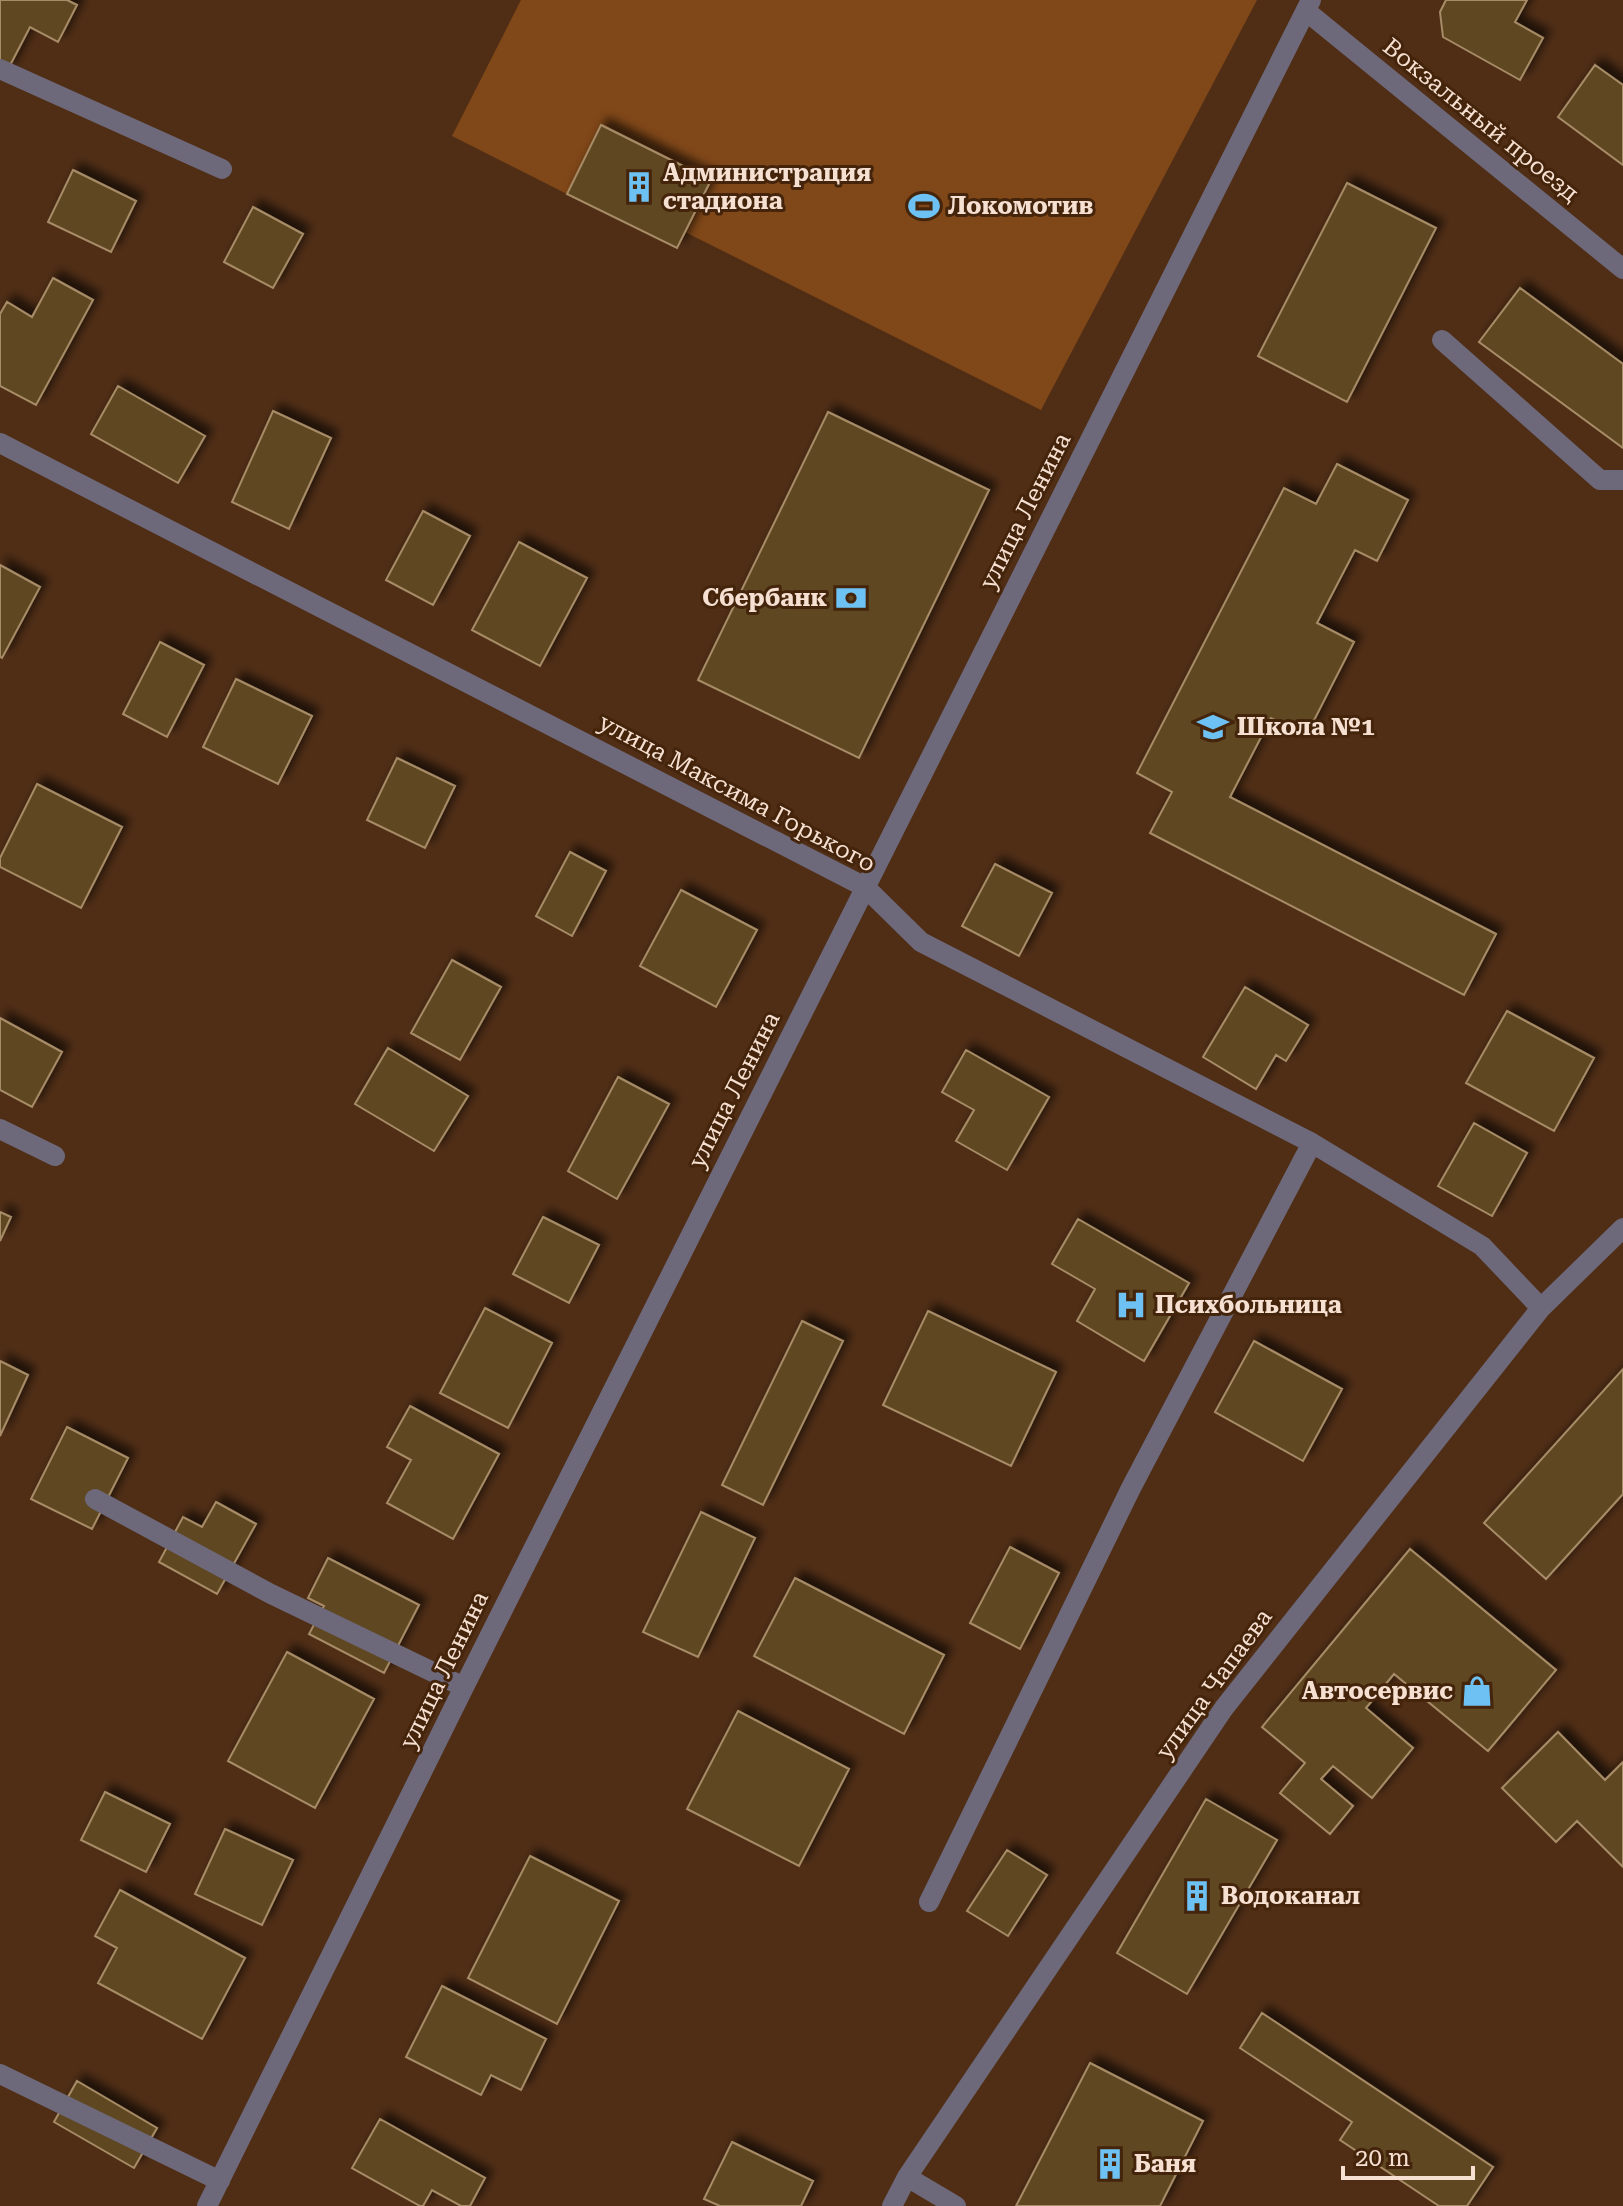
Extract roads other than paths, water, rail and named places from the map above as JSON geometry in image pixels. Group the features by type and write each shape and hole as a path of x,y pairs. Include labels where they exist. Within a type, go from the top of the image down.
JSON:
{"street":[{"name":"Вокзальный проезд","path":"1309,5 1623,269"},
{"name":"улица Ленина","path":"207,2206 464,1687 1309,5"},
{"path":"0,69 222,169"},
{"path":"1442,340 1600,480 1623,480"},
{"name":"улица Максима Горького","path":"0,443 865,887 921,942 1312,1143 1482,1246 1541,1308"},
{"path":"0,1129 55,1156"},
{"path":"929,1902 1131,1488 1312,1143"},
{"name":"улица Чапаева","path":"892,2206 907,2177 1224,1708 1541,1308 1623,1228"},
{"path":"95,1499 271,1594 464,1687"},
{"path":"0,2074 220,2181"},
{"path":"907,2177 956,2206"}],"place":[{"name":"Администрация стадиона","path":"639,187"},
{"name":"Локомотив","path":"924,206"},
{"name":"Сбербанк","path":"851,598"},
{"name":"Школа №1","path":"1213,727"},
{"name":"Психбольница","path":"1131,1305"},
{"name":"Автосервис","path":"1477,1691"},
{"name":"Водоканал","path":"1197,1896"},
{"name":"Баня","path":"1110,2164"}]}
